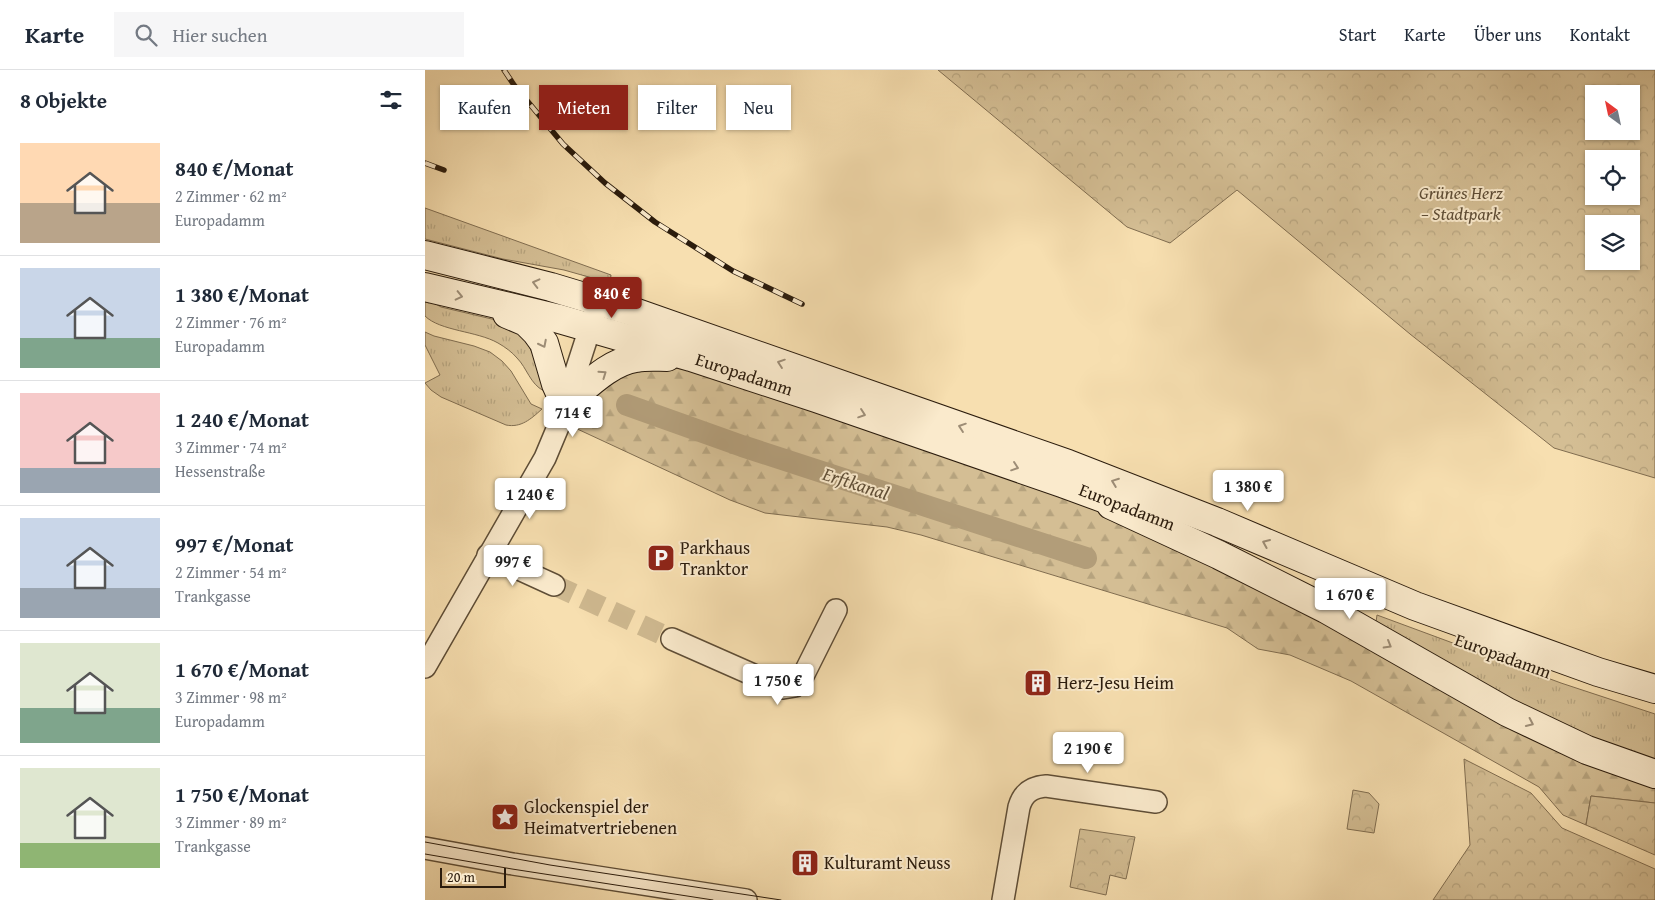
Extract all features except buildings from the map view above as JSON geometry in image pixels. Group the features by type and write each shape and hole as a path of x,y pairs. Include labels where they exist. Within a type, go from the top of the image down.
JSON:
{"main road":[{"name":"Europadamm","path":"425,255 599,300 1068,464 1217,522 1415,606 1598,672 1655,689"},
{"name":"Europadamm","path":"425,288 591,327 816,398 1062,483 1203,536 1405,620 1589,687 1655,706"},
{"path":"493,304 508,315 526,322 544,343 556,384 565,404 604,373 620,363 635,358 691,357"},
{"path":"1062,483 1219,555 1326,609 1507,712 1587,750 1655,774"}],"street":[{"path":"425,667 545,458 558,426 599,300"},
{"path":"488,555 554,585"},
{"path":"672,639 783,688 795,686 802,678 835,610"},
{"path":"1003,900 1021,798 1027,792 1036,787 1046,786 1156,802"},
{"path":"425,848 513,864 746,900"}],"green space":[{"name":"Grünes Herz – Stadtpark","path":"938,70 1655,70 1655,478 1554,448 1410,334 1237,190 1170,243 1127,227"},
{"path":"425,208 611,275 610,283 564,270 503,259 425,239"},
{"path":"425,298 441,307 496,320 525,338 547,384 544,391 535,384 515,356 501,345 480,336 440,325 425,316"},
{"path":"425,332 490,352 511,371 531,404 542,409 521,424 511,426 441,397 425,383 440,375 425,345"},
{"path":"651,366 683,369 836,416 1101,511 1217,562 1583,762 1655,789 1655,803 1591,796 1586,825 1563,815 1539,787 1351,681 1290,655 1258,649 1227,628 921,535 887,527 765,513 730,500 573,427 589,404 605,387 614,380 636,370","holes":["631,399 744,440 1089,550 1085,564 741,454 625,411"]},
{"path":"1377,615 1561,683 1655,714 1655,763 1635,758 1511,703 1376,622"},
{"path":"1464,759 1531,793 1562,828 1655,869 1655,900 1433,900 1470,845"},
{"path":"1353,790 1369,793 1379,804 1374,833 1347,829"},
{"path":"1591,796 1655,803 1655,855 1586,825"},
{"path":"1080,829 1135,837 1126,879 1110,875 1106,895 1070,887"}],"waterway":[{"name":"Erftkanal","path":"627,405 742,446 1086,558"}],"tunnel":[{"path":"554,585 672,639"}],"tram line":[{"path":"425,842 550,865 781,900"},
{"path":"425,854 713,900"}],"railway":[{"path":"504,70 514,85 563,144 605,183 655,222 733,271 802,304"},
{"path":"425,163 444,170"}],"place":[{"name":"Parkhaus Tranktor","path":"661,558"},
{"name":"Herz-Jesu Heim","path":"1038,683"},
{"name":"Glockenspiel der Heimatvertriebenen","path":"505,817"},
{"name":"Kulturamt Neuss","path":"805,863"}]}
